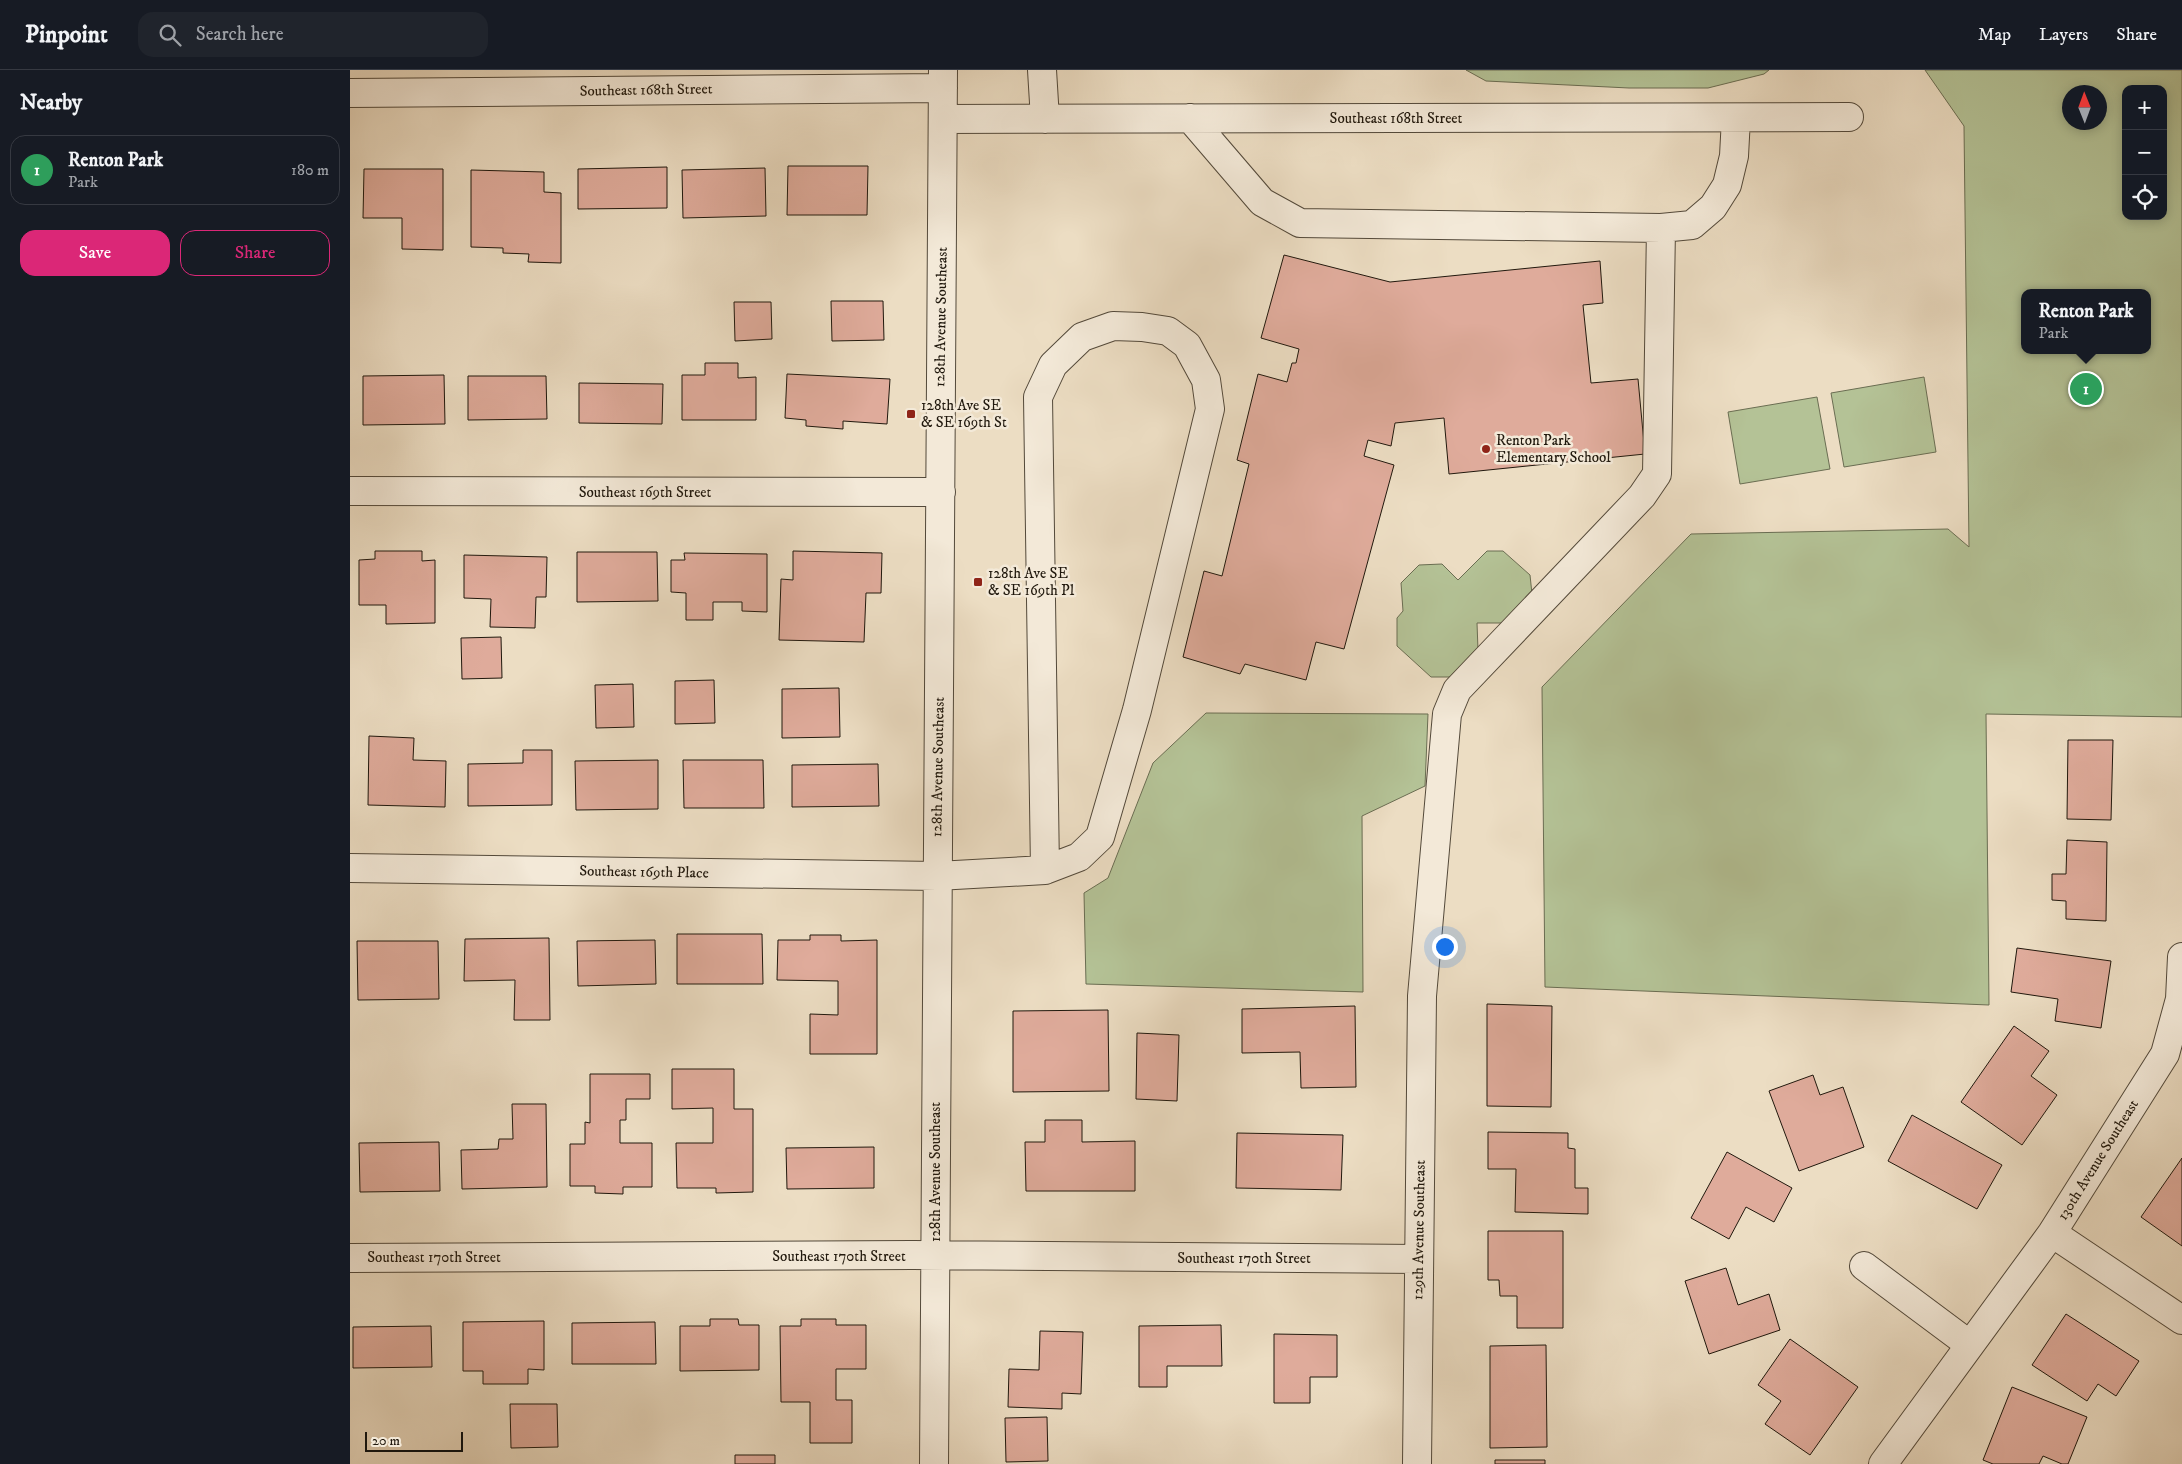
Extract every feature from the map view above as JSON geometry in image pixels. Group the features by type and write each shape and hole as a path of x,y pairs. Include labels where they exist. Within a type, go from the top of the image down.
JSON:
{"street":[{"path":"1042,70 1045,119"},
{"name":"Southeast 168th Street","path":"350,93 943,79"},
{"name":"128th Avenue Southeast","path":"934,1464 943,79"},
{"name":"Southeast 168th Street","path":"943,119 1849,117"},
{"path":"1190,118 1262,202 1300,223 1661,228 1692,224 1713,208 1727,185 1732,166 1736,118"},
{"name":"129th Avenue Southeast","path":"1417,1464 1422,996 1447,714 1457,690 1642,496 1657,474 1661,228"},
{"name":"Southeast 169th Place","path":"350,868 937,876 1045,870 1079,857 1100,837 1137,710 1210,409 1206,380 1187,345 1168,331 1142,327 1113,326 1082,337 1053,365 1038,397 1045,870"},
{"name":"Southeast 169th Street","path":"350,491 941,492"},
{"name":"130th Avenue Southeast","path":"1883,1464 2052,1233 2165,1054 2180,999 2182,956"},
{"path":"2052,1233 2182,1320"},
{"name":"Southeast 170th Street","path":"350,1258 934,1256 1419,1260"},
{"path":"1864,1266 1970,1345"}],"green space":[{"path":"1466,70 1769,70 1764,74 1708,88 1629,88 1486,81"},
{"path":"1925,70 2182,70 2182,717 1986,714 1989,1005 1545,987 1542,687 1691,534 1948,529 1969,547 1964,126"},
{"path":"1924,377 1936,452 1844,467 1831,393"},
{"path":"1817,397 1830,469 1740,484 1728,412"},
{"path":"1487,551 1503,551 1530,575 1532,594 1502,623 1477,623 1478,650 1452,677 1431,677 1397,646 1397,618 1403,611 1401,583 1419,565 1442,564 1458,580"},
{"path":"1206,713 1428,714 1425,786 1362,816 1363,992 1086,984 1084,893 1108,878 1153,763"}],"building":[{"path":"788,166 868,166 867,215 787,215"},
{"path":"667,167 667,208 578,209 578,169"},
{"path":"765,168 766,216 683,218 682,170"},
{"path":"364,169 443,169 443,250 402,249 402,218 363,218"},
{"path":"471,170 544,172 544,192 561,193 561,263 528,262 529,254 503,253 503,248 471,247"},
{"path":"1284,255 1390,282 1600,261 1603,303 1583,305 1591,383 1638,379 1645,454 1449,474 1444,418 1395,423 1391,446 1368,440 1364,456 1394,465 1344,649 1316,642 1306,680 1245,664 1240,674 1183,657 1204,571 1222,576 1249,464 1237,460 1258,374 1287,382 1292,363 1296,363 1299,349 1261,338"},
{"path":"831,301 883,301 884,340 832,341"},
{"path":"734,302 771,302 772,339 735,341"},
{"path":"705,363 738,363 738,378 756,377 756,420 682,420 682,375 705,375"},
{"path":"787,374 890,379 887,424 843,421 843,429 806,426 806,420 785,418"},
{"path":"444,375 445,424 363,425 363,376"},
{"path":"468,376 546,376 547,419 468,420"},
{"path":"579,383 663,384 662,424 579,423"},
{"path":"375,551 422,551 422,561 435,560 435,623 386,624 386,605 359,605 359,560 375,559"},
{"path":"793,551 882,553 881,593 866,593 864,642 779,640 781,579 793,580"},
{"path":"577,552 657,552 658,601 577,602"},
{"path":"684,553 767,554 767,612 742,611 742,602 713,602 713,620 686,620 686,593 671,592 671,560 685,560"},
{"path":"464,555 547,557 546,597 536,597 535,628 490,627 491,599 464,598"},
{"path":"501,637 502,678 462,679 461,638"},
{"path":"714,680 715,723 675,724 675,681"},
{"path":"633,684 634,727 596,728 595,685"},
{"path":"839,688 840,737 782,738 782,689"},
{"path":"369,736 414,738 413,760 446,761 445,807 368,805"},
{"path":"2068,740 2113,740 2111,820 2067,819"},
{"path":"523,750 552,750 552,805 468,806 468,764 523,763"},
{"path":"658,760 658,809 576,810 575,761"},
{"path":"683,760 763,760 764,808 684,808"},
{"path":"878,764 879,806 792,807 792,765"},
{"path":"2067,840 2107,842 2106,921 2066,919 2066,901 2052,900 2052,874 2066,874"},
{"path":"677,934 762,934 763,984 677,984"},
{"path":"810,935 841,935 841,941 877,940 877,1054 810,1054 810,1014 838,1015 838,981 777,980 778,940 810,940"},
{"path":"549,938 550,1020 514,1020 515,980 464,981 465,939"},
{"path":"655,940 656,984 578,986 577,941"},
{"path":"357,941 438,941 439,999 358,1000"},
{"path":"2017,948 2111,961 2101,1028 2055,1021 2058,999 2011,992"},
{"path":"1487,1004 1552,1006 1551,1107 1487,1106"},
{"path":"1355,1006 1356,1087 1301,1088 1300,1052 1242,1053 1242,1009"},
{"path":"1108,1010 1109,1091 1013,1092 1013,1011"},
{"path":"2014,1026 2049,1051 2031,1076 2057,1095 2022,1145 1961,1102"},
{"path":"1137,1033 1179,1035 1177,1101 1136,1099"},
{"path":"672,1069 734,1069 734,1109 753,1109 753,1192 716,1193 716,1188 677,1188 676,1143 713,1143 713,1108 672,1109"},
{"path":"590,1074 650,1074 650,1099 626,1099 626,1120 620,1120 620,1143 652,1143 652,1187 623,1187 623,1194 595,1193 595,1186 570,1186 570,1144 585,1144 585,1122 590,1123"},
{"path":"1813,1075 1820,1095 1843,1087 1864,1147 1799,1171 1769,1091"},
{"path":"512,1104 546,1104 547,1187 462,1189 461,1150 498,1149 499,1139 513,1139"},
{"path":"1912,1115 2002,1165 1977,1209 1888,1161"},
{"path":"1045,1120 1082,1120 1082,1142 1135,1141 1135,1191 1026,1191 1025,1142 1045,1142"},
{"path":"1488,1132 1568,1133 1568,1148 1575,1149 1575,1188 1588,1188 1588,1214 1515,1212 1516,1169 1488,1169"},
{"path":"1237,1133 1343,1135 1341,1190 1236,1188"},
{"path":"439,1142 440,1191 360,1192 359,1143"},
{"path":"874,1147 874,1188 787,1189 786,1148"},
{"path":"1727,1152 1792,1188 1774,1222 1746,1207 1729,1239 1691,1218"},
{"path":"2182,1158 2182,1246 2141,1217"},
{"path":"1488,1231 1563,1231 1563,1328 1517,1328 1517,1296 1500,1296 1499,1280 1488,1280"},
{"path":"1726,1268 1738,1305 1769,1294 1780,1330 1709,1354 1685,1281"},
{"path":"2066,1314 2139,1361 2116,1396 2098,1384 2087,1401 2032,1365"},
{"path":"710,1319 738,1319 739,1325 759,1325 759,1370 680,1371 680,1326 710,1326"},
{"path":"801,1319 836,1319 836,1325 866,1325 866,1369 836,1369 836,1400 852,1400 852,1443 810,1443 810,1402 781,1402 780,1326 801,1326"},
{"path":"544,1321 544,1370 528,1369 528,1384 483,1384 483,1371 463,1371 463,1322"},
{"path":"655,1322 656,1364 572,1364 572,1323"},
{"path":"1221,1325 1222,1366 1167,1366 1167,1387 1139,1387 1139,1326"},
{"path":"431,1326 432,1367 353,1368 353,1327"},
{"path":"1040,1331 1083,1332 1081,1394 1062,1393 1062,1409 1008,1407 1009,1369 1039,1370"},
{"path":"1274,1334 1337,1335 1337,1377 1310,1377 1310,1403 1274,1403"},
{"path":"1790,1339 1858,1387 1810,1455 1765,1424 1781,1401 1758,1385"},
{"path":"1546,1345 1547,1447 1490,1448 1490,1346"},
{"path":"2012,1387 2087,1417 2068,1464 2062,1464 2043,1456 2039,1464 1993,1464 1983,1460"},
{"path":"510,1404 557,1404 558,1447 511,1448"},
{"path":"1047,1417 1048,1461 1006,1462 1005,1418"},
{"path":"735,1455 775,1455 775,1464 735,1464"},
{"path":"1495,1460 1545,1460 1545,1464 1495,1464"}],"place":[{"name":"Renton Park","path":"2086,389"},
{"name":"128th Ave SE & SE 169th St","path":"911,414"},
{"name":"Renton Park Elementary School","path":"1486,449"},
{"name":"128th Ave SE & SE 169th Pl","path":"978,582"}]}
